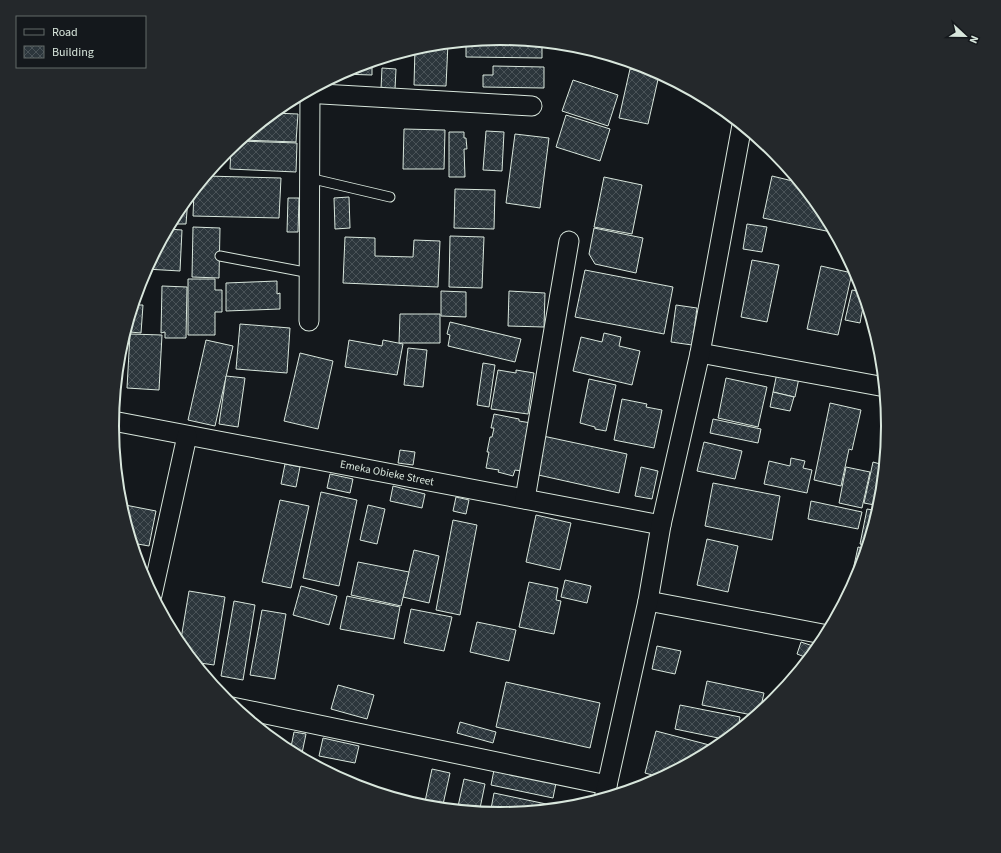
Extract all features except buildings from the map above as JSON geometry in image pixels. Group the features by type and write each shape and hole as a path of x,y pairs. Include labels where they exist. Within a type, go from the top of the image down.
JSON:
{"street":[{"path":"316,93 532,106"},
{"path":"308,97 310,178 309,321"},
{"path":"245,709 606,792 648,601 661,525 700,353 741,131"},
{"path":"525,499 569,241"},
{"path":"700,353 880,386"},
{"name":"Emeka Obieke Street","path":"119,422 661,525"},
{"path":"154,586 187,436"},
{"path":"648,601 821,634"}],"lane":[{"path":"310,178 390,197"},
{"path":"220,256 310,273"}]}
